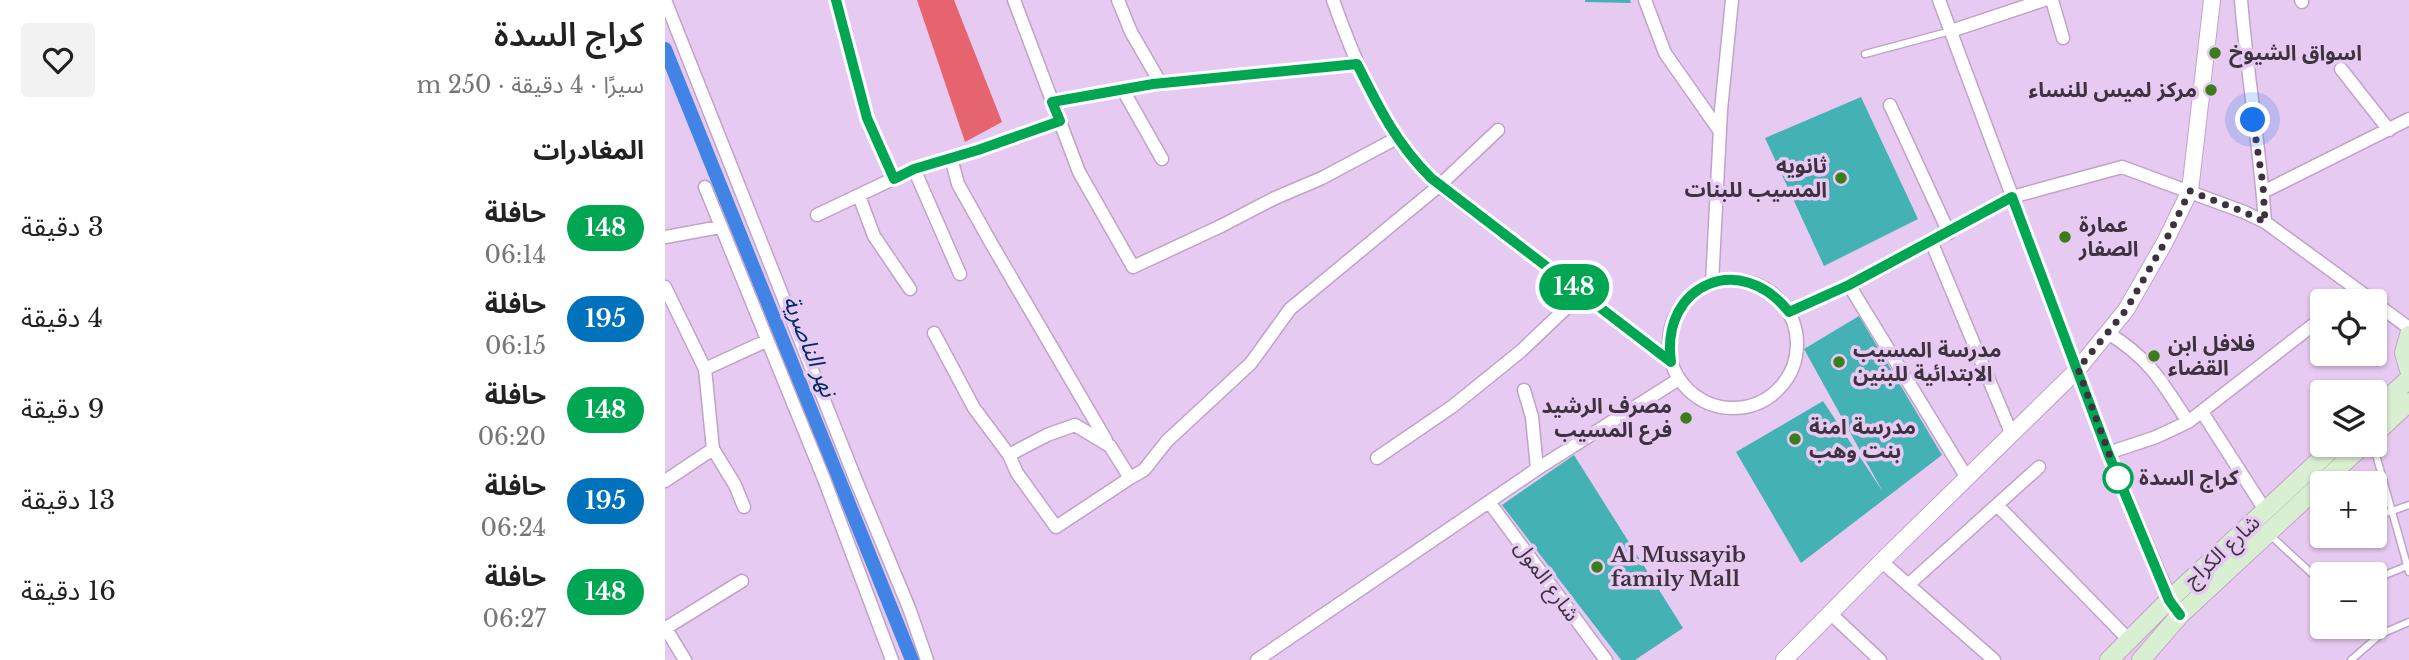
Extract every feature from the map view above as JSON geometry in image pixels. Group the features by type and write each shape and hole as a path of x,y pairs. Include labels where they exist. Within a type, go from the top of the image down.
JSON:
{"main road":[{"path":"2409,335 2404,353 2409,370"},
{"path":"2387,399 2409,379"},
{"path":"2387,423 2409,402"},
{"name":"شارع الكراج","path":"2109,660 2169,600 2323,457"},
{"name":"شارع الكراج","path":"2338,471 2352,457"},
{"name":"شارع الكراج","path":"2146,658 2180,615 2310,498"}],"street":[{"path":"665,0 909,608 927,660"},
{"path":"836,0 867,118 894,179"},
{"path":"1014,0 1079,172 1133,267 1322,178 1397,138"},
{"path":"1118,0 1131,32 1161,84"},
{"path":"1333,0 1357,64 1383,116 1408,154 1440,186 1671,362"},
{"path":"1645,0 1665,53 1720,130"},
{"path":"1712,283 1720,130 1732,0"},
{"path":"1940,0 2108,453 2169,600 2180,615"},
{"path":"1951,31 2045,0"},
{"path":"2052,0 2063,38"},
{"path":"1784,660 1881,561 2078,369 2126,310 2165,242 2190,191 2212,0"},
{"path":"2241,0 2265,222"},
{"path":"1052,102 1161,84 1357,64"},
{"path":"2341,69 2389,130"},
{"path":"1123,90 1162,159"},
{"path":"1890,105 1949,233"},
{"path":"2263,192 2409,120"},
{"path":"817,215 914,169 1060,121"},
{"path":"934,334 974,408 1009,455 1017,473 1056,527 1145,470 1167,441 1251,363 1290,309 1440,186 1498,130"},
{"path":"951,158 958,184 991,243 1130,478"},
{"path":"1789,312 1849,285 2012,197 2122,167 2265,222 2357,289"},
{"path":"914,169 960,274"},
{"path":"705,187 824,480 892,660"},
{"path":"859,196 874,236 910,289"},
{"path":"665,237 720,227"},
{"path":"1931,241 2012,435"},
{"path":"1730,279 1756,284 1778,298 1789,312 1797,333 1797,355 1790,376 1776,394 1757,405 1735,410 1713,406 1703,401 1694,396 1679,379 1671,362 1670,329 1685,301 1698,290 1730,279"},
{"path":"1849,285 1968,478"},
{"path":"665,287 705,369 713,449 735,485 744,507"},
{"path":"1377,458 1453,406 1521,351 1582,293"},
{"path":"2387,312 2409,328"},
{"path":"2108,453 2156,438 2188,422 2310,327"},
{"path":"2108,333 2141,356 2158,375 2188,422"},
{"path":"705,369 767,341"},
{"path":"1257,660 1537,469 1679,379"},
{"path":"1524,390 1532,417 1537,469"},
{"path":"2202,412 2266,510"},
{"path":"1009,455 1047,435 1075,425 1110,446"},
{"path":"665,481 713,449"},
{"path":"1908,585 2039,467"},
{"name":"شارع المول","path":"1489,502 1606,660"},
{"path":"1997,505 2129,640"},
{"path":"1881,561 1994,660"},
{"path":"685,660 666,627 742,580"},
{"path":"1830,613 1880,660"}],"lane":[{"path":"1865,54 1951,31"},
{"path":"2377,457 2408,569 2387,575"},
{"path":"2387,513 2409,505"},
{"path":"2268,534 2310,572"},
{"path":"2351,660 2381,634 2409,622"}],"shaded area":[{"path":"917,0 954,0 1002,122 965,142"}],"building":[{"path":"1630,0 1631,3 1585,2"},
{"name":"ثانويه المسيب للبنات","path":"1861,97 1918,219 1824,266 1765,138"},
{"path":"1859,316 1942,455 1801,563 1736,452 1823,401 1883,492 1804,349"},
{"name":"Al Mussayib family Mall","path":"1574,455 1683,628 1635,660 1621,660 1502,505"}],"waterway":[{"name":"نهر الناصرية","path":"665,49 912,660"}],"bus line":[{"name":"148","path":"836,0 867,118 894,179 914,169 1060,121 1052,102 1153,84 1357,64 1383,116 1408,154 1431,178 1671,362 1670,329 1676,314 1685,301 1712,283 1730,279 1764,287 1778,298 1789,312 1849,285 2012,197 2108,453 2169,600 2180,615"}],"place":[{"name":"اسواق الشيوخ","path":"2215,53"},
{"name":"مركز لميس للنساء","path":"2211,90"},
{"name":"ثانويه المسيب للبنات","path":"1841,178"},
{"name":"عمارة الصفار","path":"2065,237"},
{"name":"فلافل ابن القضاء","path":"2154,356"},
{"name":"مدرسة المسيب الابتدائية للبنين","path":"1839,362"},
{"name":"مصرف الرشيد فرع المسيب","path":"1686,418"},
{"name":"مدرسة امنة بنت وهب","path":"1795,439"},
{"name":"كراج السدة","path":"2118,478"},
{"name":"Al Mussayib family Mall","path":"1597,567"}],"route":[{"path":"2118,478 2078,369 2126,310 2165,242 2190,191 2265,222 2263,185 2253,120"}]}
